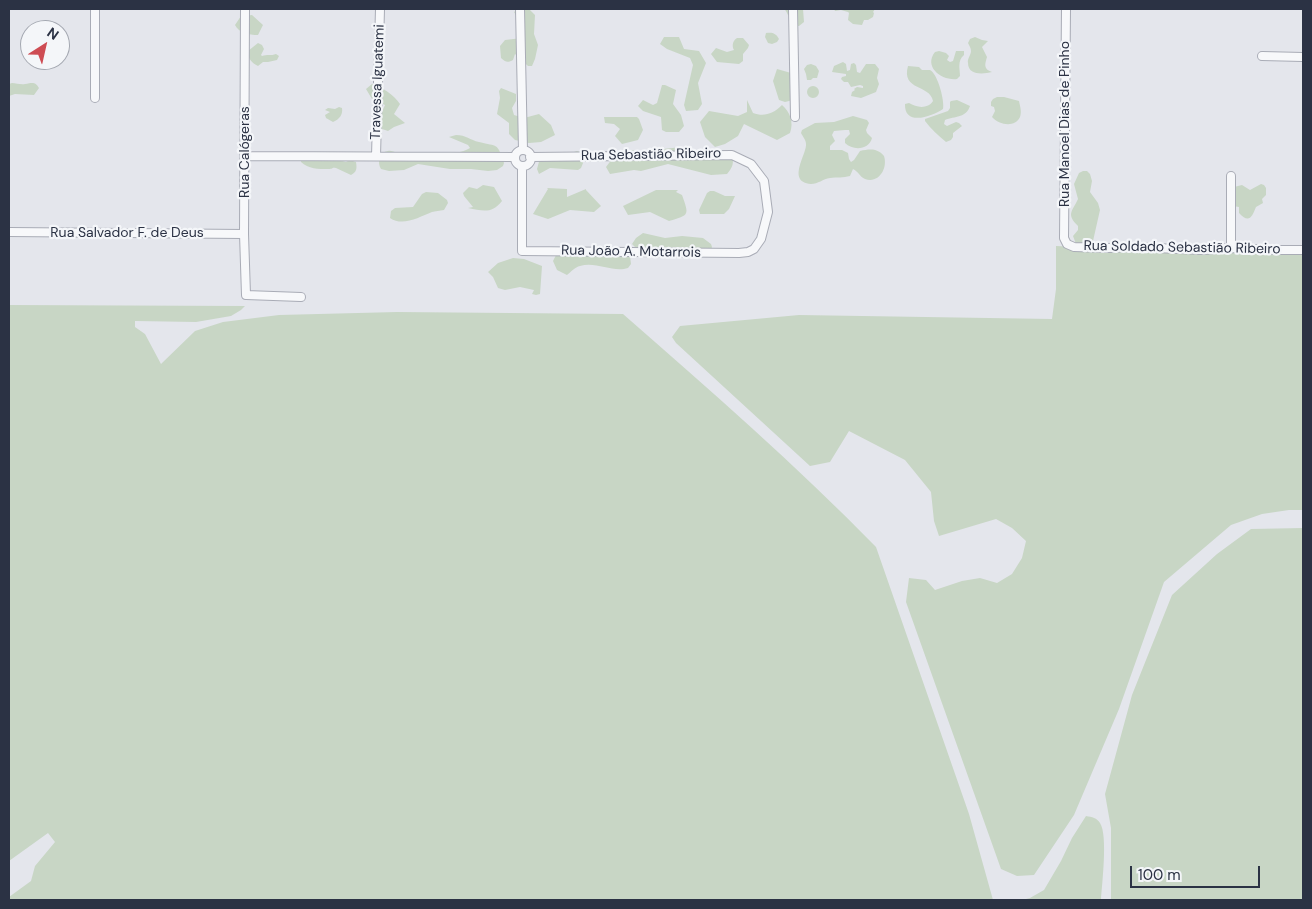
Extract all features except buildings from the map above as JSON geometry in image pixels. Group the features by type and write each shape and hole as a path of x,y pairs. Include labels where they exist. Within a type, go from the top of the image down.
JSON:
{"street":[{"path":"95,9 95,98"},
{"name":"Rua Calógeras","path":"245,9 244,234 246,295 301,297"},
{"name":"Travessa Iguatemi","path":"376,156 380,9"},
{"path":"520,9 523,150"},
{"path":"793,9 795,117"},
{"name":"Rua Manoel Dias de Pinho","path":"1064,238 1066,9"},
{"path":"1262,56 1303,57"},
{"path":"523,150 530,157 529,162 522,166 518,164 515,157 516,153 523,150"},
{"name":"Rua Sebastião Ribeiro","path":"530,157 732,154 751,164 764,181 768,212 761,239 754,249 739,253"},
{"path":"245,156 515,157"},
{"name":"Rua João A. Motarrois","path":"522,166 522,251 739,253"},
{"path":"1231,176 1231,248"},
{"name":"Rua Salvador F. de Deus","path":"9,232 244,234"},
{"name":"Rua Soldado Sebastião Ribeiro","path":"1064,238 1066,244 1074,247 1303,250"}],"green space":[{"path":"518,9 529,9 535,15 534,34 538,45 532,66 528,66 515,54 510,62 501,58 500,46 505,40 522,38 523,27 514,12"},
{"path":"784,9 803,9 804,22 799,26 795,26 791,16"},
{"path":"834,9 875,9 873,17 864,20 862,25 853,24 848,20 848,12 835,11"},
{"path":"252,15 263,25 258,35 245,33 235,25 241,16"},
{"path":"766,33 774,33 779,39 772,44 768,43 765,37"},
{"path":"664,37 679,37 684,49 699,51 706,63 698,83 702,104 698,110 686,111 684,105 693,65 690,58 667,49 660,44"},
{"path":"975,37 988,41 982,47 987,57 986,68 992,72 977,73 973,72 969,67 968,60 971,51 968,43 970,39"},
{"path":"737,38 743,38 749,45 743,54 743,61 739,64 717,62 711,54 716,48 727,52 734,50 733,44"},
{"path":"258,43 264,49 262,56 276,54 279,56 277,60 263,62 258,66 252,62 248,56 248,51"},
{"path":"939,51 949,56 947,60 950,62 953,61 956,51 964,51 960,62 960,76 957,79 946,78 933,68 932,58 935,52"},
{"path":"843,62 846,64 847,71 850,70 851,64 854,63 857,72 860,73 866,64 875,64 879,69 877,78 879,84 876,92 861,98 851,96 854,89 857,87 863,88 863,86 851,87 848,82 844,82 841,79 846,74 832,72 834,66"},
{"path":"807,65 816,66 819,71 817,78 807,80 804,69"},
{"path":"908,66 930,70 933,73 940,88 943,109 926,117 914,118 909,115 905,104 909,103 922,107 931,104 933,101 927,92 912,84 909,80 907,74"},
{"path":"777,69 791,73 793,100 785,102 779,100 773,81"},
{"path":"33,83 39,88 34,95 15,94 9,96 9,84"},
{"path":"372,84 388,92 400,104 394,114 405,123 388,131 382,129 379,118 385,105 372,99 366,89"},
{"path":"662,85 676,90 673,104 681,115 684,126 679,132 666,132 662,130 661,117 643,111 638,106 643,100 653,105 657,103"},
{"path":"813,86 819,92 813,98 807,92"},
{"path":"501,88 516,94 516,101 512,108 514,115 524,118 539,114 551,125 555,135 541,142 529,143 515,140 509,134 509,123 497,114 500,98 499,91"},
{"path":"997,97 1019,101 1021,113 1018,120 1007,124 999,122 992,117 995,111 994,107 991,106 991,102"},
{"path":"747,100 753,113 761,115 775,111 782,105 790,117 792,125 790,133 777,140 744,124 738,136 725,144 715,147 705,137 700,122 709,111 738,116 747,112"},
{"path":"957,100 970,106 963,115 945,120 944,124 947,126 956,122 962,126 953,133 951,140 946,142 930,127 925,119 948,111 950,102"},
{"path":"342,108 342,112 338,119 333,122 326,118 325,115 330,112 325,110"},
{"path":"853,116 867,120 869,123 866,130 872,138 868,145 860,148 848,146 845,143 845,139 850,134 849,130 834,131 832,135 835,141 830,146 830,150 842,150 848,153 851,162 860,151 876,150 884,156 885,165 881,174 870,180 863,178 853,169 850,176 830,178 814,184 804,182 800,178 799,173 806,144 801,133 802,130 815,123 834,122"},
{"path":"604,117 637,117 643,130 638,140 622,144 615,136 620,129 614,124 605,123"},
{"path":"456,135 496,146 502,156 503,166 497,170 488,171 450,169 418,164 404,170 389,171 380,167 379,161 381,156 388,151 403,155 428,155 457,153 470,148 468,145 449,137"},
{"path":"682,147 696,151 726,152 732,155 732,167 727,174 711,175 668,164 641,171 634,170 610,174 606,167 615,155 629,150 644,151"},
{"path":"577,151 584,154 585,158 581,168 578,170 550,168 539,174 537,169 540,158 565,155"},
{"path":"301,158 353,161 356,162 356,170 351,175 336,168 314,168 301,162"},
{"path":"1087,171 1090,174 1092,181 1090,192 1098,203 1100,210 1093,241 1091,244 1080,247 1303,255 1303,510 1262,514 1231,525 1164,582 1119,709 1074,815 1034,875 1017,876 1001,869 906,602 909,578 926,580 935,590 962,581 980,578 997,583 1012,574 1022,558 1026,541 1012,528 996,519 939,536 934,521 931,492 905,460 849,431 830,462 810,466 676,343 672,337 680,326 799,315 1052,319 1056,289 1056,246 1079,247 1073,236 1078,230 1078,226 1072,219 1071,213 1078,199 1074,184 1079,173"},
{"path":"1261,184 1266,188 1266,195 1262,199 1263,203 1256,207 1250,218 1245,218 1239,213 1239,207 1233,206 1234,187 1242,185 1250,190"},
{"path":"483,185 494,187 502,201 491,210 483,211 468,208 473,207 463,193 469,187 477,189"},
{"path":"547,188 567,189 567,197 586,189 601,206 594,212 570,210 548,219 533,214"},
{"path":"656,190 678,190 676,192 682,195 686,213 669,221 650,212 628,215 623,206"},
{"path":"710,191 725,196 735,196 729,209 724,214 700,214 699,210 707,193"},
{"path":"426,192 438,193 447,200 448,203 444,210 400,222 390,218 391,211 395,208 413,207 422,194"},
{"path":"643,233 665,238 682,236 703,238 712,247 710,254 638,249 632,244"},
{"path":"584,254 591,256 630,256 631,264 628,268 622,269 592,265 580,266 567,275 557,270 553,261 556,255"},
{"path":"513,258 524,259 542,266 540,294 532,294 534,290 520,287 505,290 498,288 493,277 488,272 498,263"},
{"path":"9,305 245,306 231,316 196,322 135,321 135,327 145,334 161,364 195,331 223,322 279,315 397,312 623,314 784,457 876,547 969,814 993,900 9,900 9,897 31,881 35,866 55,842 48,833 9,861"},
{"path":"1303,528 1303,900 1111,900 1111,828 1105,794 1132,695 1172,595 1217,554 1251,529"},
{"path":"1086,816 1092,817 1100,823 1104,838 1101,900 1022,900 1044,890"}]}
